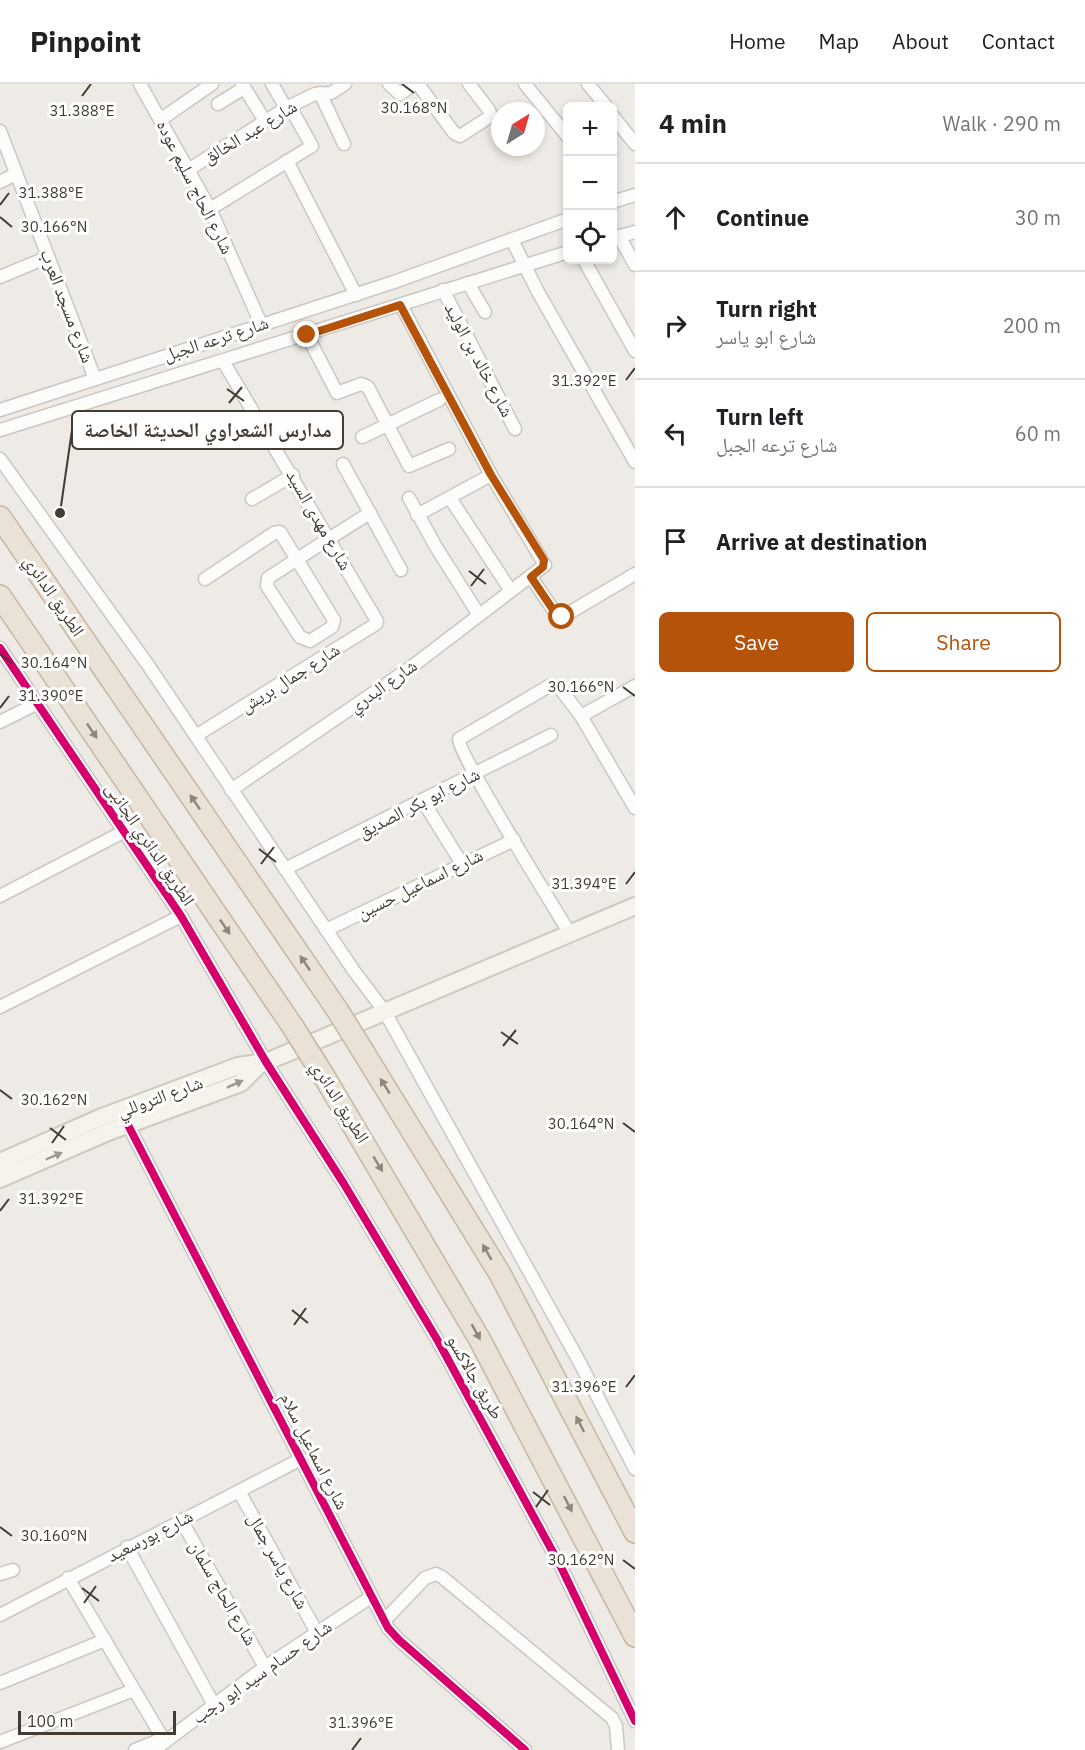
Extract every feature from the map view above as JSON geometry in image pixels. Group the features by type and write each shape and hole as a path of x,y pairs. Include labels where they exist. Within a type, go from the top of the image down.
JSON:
{"highway":[{"name":"الطريق الدائري","path":"0,517 338,1011 500,1274 562,1388 635,1532"},
{"name":"الطريق الدائري","path":"0,596 293,1027 410,1217 485,1349 635,1636"}],"street":[{"path":"160,120 212,84"},
{"path":"210,209 313,145 272,84"},
{"name":"شارع عبد الخالق","path":"188,170 288,108 320,93 331,93 345,84"},
{"path":"392,88 402,93 416,84 454,133 460,136 490,116 489,110 469,84"},
{"path":"525,84 563,132"},
{"path":"588,84 603,102"},
{"name":"شارع الحاج سليم عوده","path":"144,86 160,120 210,209 261,324"},
{"path":"218,104 243,86 265,121"},
{"path":"320,93 344,144"},
{"path":"617,121 635,144"},
{"name":"شارع مسجد العرب","path":"0,132 95,379"},
{"path":"287,161 356,295"},
{"path":"0,182 16,174"},
{"path":"617,198 635,195"},
{"name":"شارع ترعه الجبل","path":"0,410 356,295 563,221"},
{"path":"617,237 635,231"},
{"path":"617,238 635,265"},
{"path":"512,240 635,462"},
{"name":"شارع ترعه الجبل","path":"0,430 563,253"},
{"path":"0,277 48,257"},
{"path":"586,264 635,351"},
{"path":"468,283 485,312"},
{"name":"شارع خالد بن الوليد","path":"442,290 515,429"},
{"path":"400,305 491,475 545,562 531,577 556,614 562,617 635,574"},
{"path":"307,335 335,391 342,393 361,384 366,385 411,466 449,449"},
{"name":"شارع مهدى السيد","path":"223,361 376,617"},
{"path":"362,437 439,400"},
{"path":"0,459 68,551 197,735 231,790 326,930 385,1012 580,1363 635,1469"},
{"path":"343,464 401,570"},
{"path":"252,499 293,475"},
{"path":"417,515 491,475"},
{"path":"409,498 417,515 479,615"},
{"path":"450,498 511,591"},
{"path":"205,579 276,532 282,535 297,560 334,620 332,627 310,641 303,640 267,586 268,578 297,560 329,538 370,513"},
{"name":"شارع البدري","path":"231,790 401,674 531,577"},
{"name":"شارع جمال بريش","path":"197,735 376,624 376,617"},
{"name":"الطريق الدائري الجانبى","path":"0,648 181,916 263,1063"},
{"path":"570,934 475,775 459,746 459,740 549,686 563,689 635,808"},
{"path":"581,716 635,687"},
{"path":"0,722 38,704"},
{"name":"شارع ابو بكر الصديق","path":"285,869 551,735"},
{"path":"423,801 462,864"},
{"path":"0,896 125,831"},
{"name":"شارع اسماعيل حسين","path":"326,930 514,840"},
{"name":"شارع التروللي","path":"0,1162 109,1115 238,1066 263,1063 635,906"},
{"path":"0,1007 181,916"},
{"name":"شارع التروللي","path":"0,1179 128,1125 241,1083 263,1063"},
{"name":"طريق جالاكسو","path":"263,1063 344,1184 480,1415 561,1567 635,1721"},
{"name":"شارع اسماعيل سلام","path":"128,1125 384,1621 399,1640 525,1750"},
{"name":"شارع بورسعيد","path":"0,1615 301,1459"},
{"name":"شارع ياسر جمال","path":"239,1491 316,1631"},
{"name":"شارع الحاج سلمان","path":"181,1520 265,1666"},
{"path":"127,1548 214,1705"},
{"path":"0,1574 13,1570"},
{"path":"384,1621 424,1578 430,1575 442,1577 612,1718 616,1726 618,1750"},
{"path":"68,1578 164,1740 135,1750"},
{"name":"شارع حسام سيد ابو رجب","path":"154,1750 164,1740 265,1666 371,1597"},
{"path":"0,1683 105,1640"},
{"path":"0,1742 134,1690"}],"cycle path":[{"path":"0,648 181,916 266,1062 344,1184 438,1341 561,1567 635,1721"},
{"path":"128,1125 388,1628 525,1750"}],"place":[{"name":"مدارس الشعراوي الحديثة الخاصة","path":"60,513"}],"route":[{"path":"307,335 400,305 491,475 544,560 545,565 531,577 556,614 562,617"}]}
